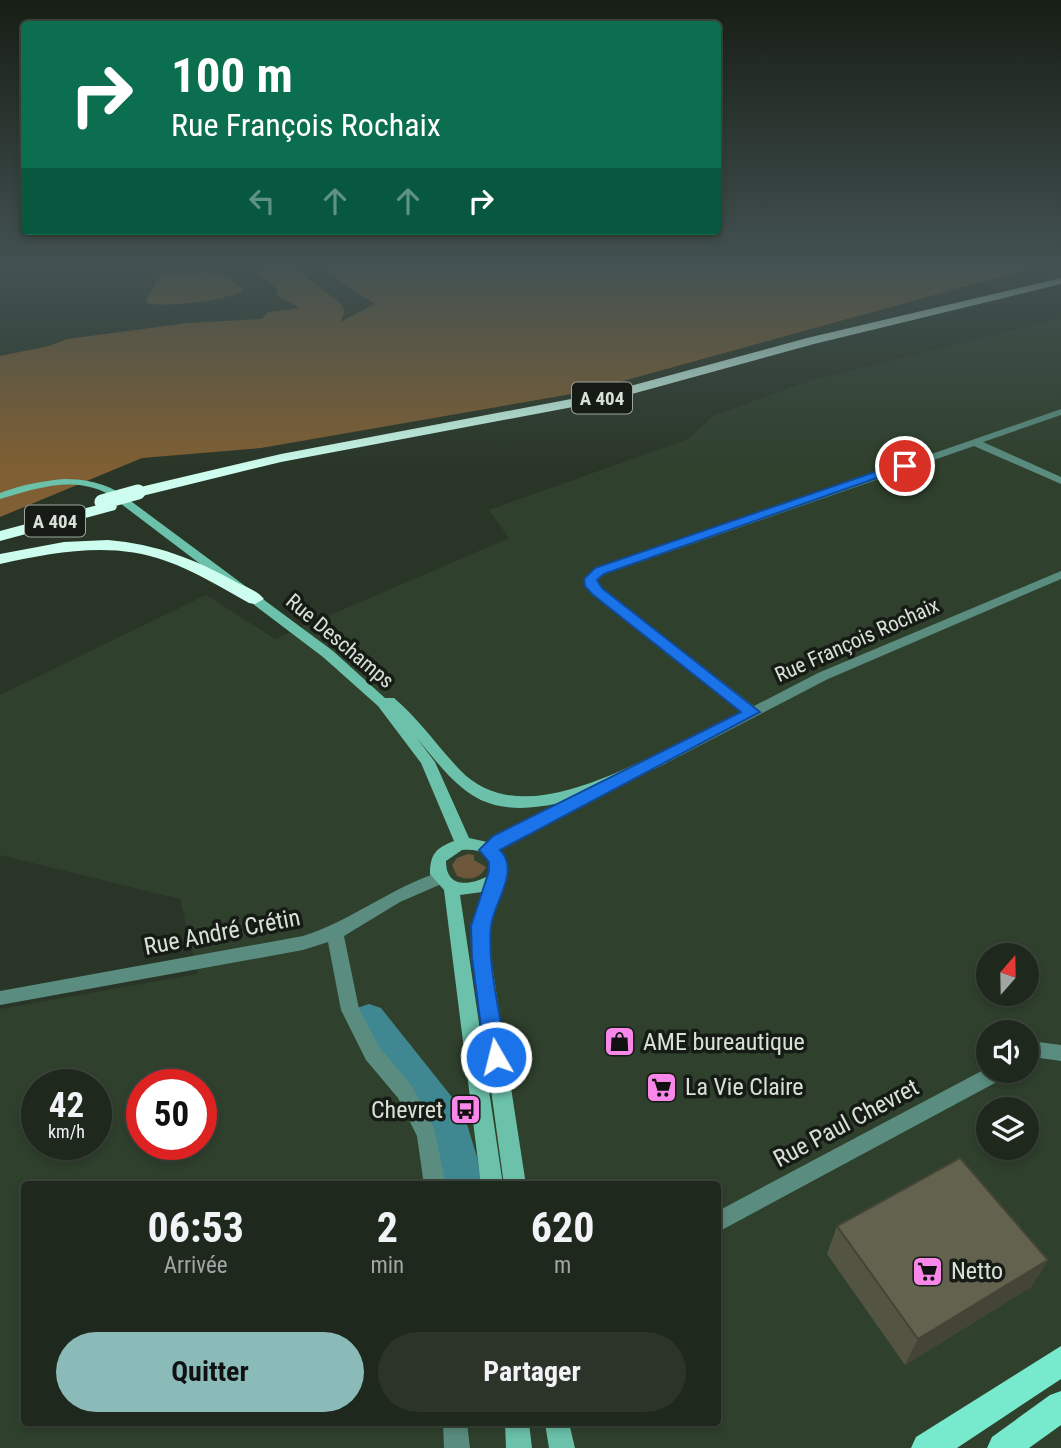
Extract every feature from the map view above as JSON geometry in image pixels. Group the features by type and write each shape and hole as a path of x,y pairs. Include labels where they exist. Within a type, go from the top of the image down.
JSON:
{"highway":[{"name":"A 404","path":"0,528 106,499 140,500 307,459 591,407 868,333"},
{"name":"A 404","path":"0,536 106,499"},
{"path":"0,559 68,546 109,545 142,548 174,558 255,599"}],"main road":[{"path":"0,496 27,488 85,483 106,499"},
{"name":"Rue Deschamps","path":"140,500 255,599 361,681 404,728 428,762 464,845"},
{"path":"328,654 406,714 458,778 495,798 521,803 556,800 661,760"},
{"path":"491,1181 452,902 446,883 437,868 438,860 454,847 464,845 482,846 498,860 499,871 481,926 482,958 513,1181"},
{"path":"446,883 474,889 495,879"},
{"path":"927,1448 984,1414 1061,1361"},
{"path":"1003,1448 1061,1406"},
{"path":"517,1426 519,1448"},
{"path":"558,1426 562,1448"}],"street":[{"path":"752,712 597,591 591,586 590,579 600,571 1061,412"},
{"path":"974,442 1061,481"},
{"name":"Rue François Rochaix","path":"488,850 499,841 823,677 1061,575"},
{"name":"Rue André Crétin","path":"0,998 303,943 335,933 394,898 446,883"},
{"path":"335,933 350,1010 373,1054 405,1092 428,1135 434,1181"},
{"path":"1039,1050 1061,1053"},
{"name":"Rue Paul Chevret","path":"721,1220 977,1083"},
{"path":"455,1426 457,1448"}],"shaded area":[{"path":"116,333 798,333 583,392 261,448 142,458 0,517 0,356 49,346 67,339"},
{"path":"1003,333 1061,333 1061,1448 0,1448 0,1009 198,974 180,899 0,855 0,695 206,595 275,639 509,538 489,510 688,439 713,416 803,383"},
{"path":"474,855 474,860 486,867 474,878 457,876 452,865 457,858"}],"building":[{"name":"Netto","path":"960,1158 1048,1260 918,1339 837,1226"}],"waterway":[{"path":"369,1018 450,1123 461,1181"}],"place":[{"name":"AME bureautique","path":"620,1042"},
{"name":"La Vie Claire","path":"662,1087"},
{"name":"Chevret","path":"466,1110"},
{"name":"Netto","path":"928,1271"}],"route":[{"path":"496,1057 482,958 481,926 499,871 498,860 488,850 499,841 752,712 597,591 591,586 590,579 600,571 905,466"}]}
